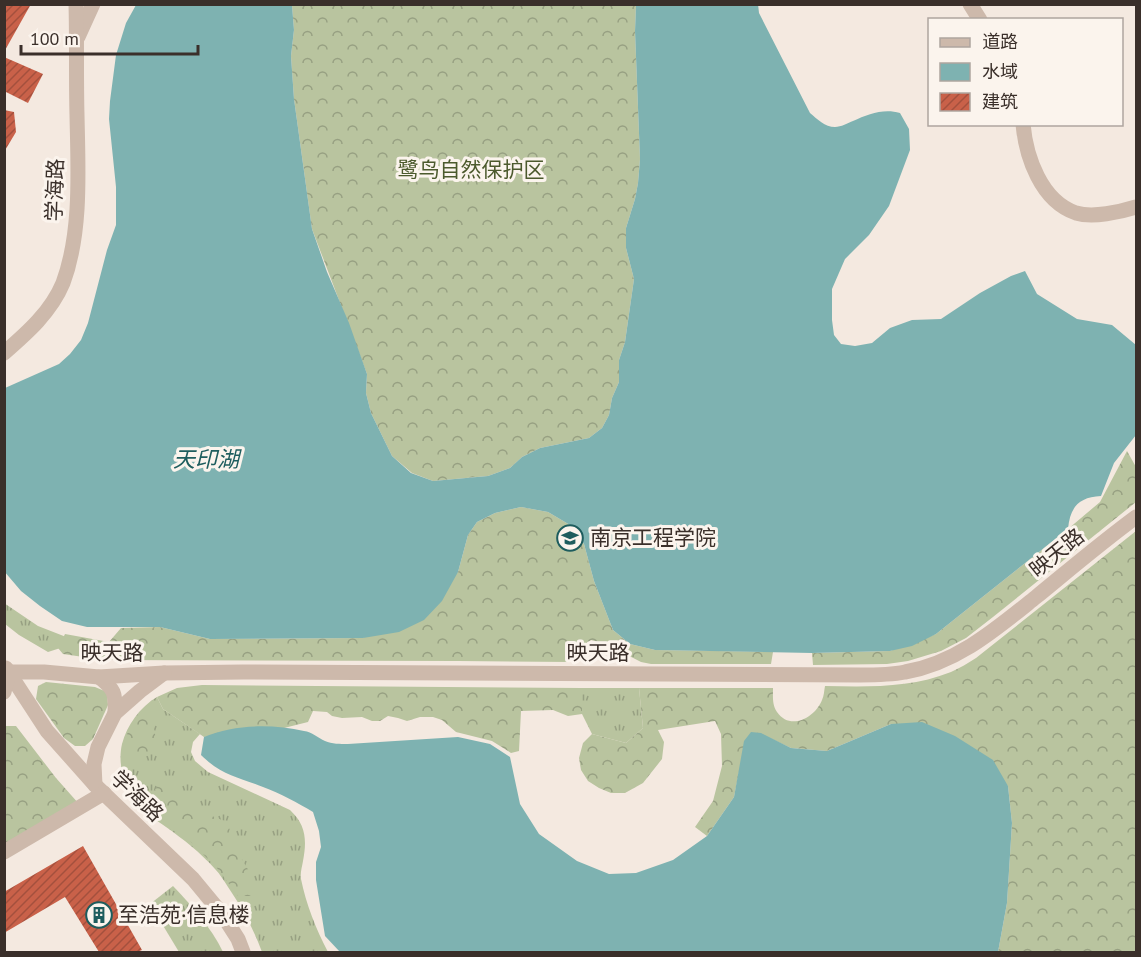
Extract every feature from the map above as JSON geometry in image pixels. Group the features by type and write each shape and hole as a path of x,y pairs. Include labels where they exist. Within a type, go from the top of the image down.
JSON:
{"street":[{"name":"学海路","path":"4,353 50,306 62,284 73,251 78,164 76,4"},
{"path":"77,39 93,4"},
{"path":"970,4 979,18"},
{"path":"1023,126 1025,140 1038,178 1058,202 1077,213 1088,214 1110,213 1137,207"},
{"name":"映天路","path":"7,669 99,677 243,672 886,675 907,672 942,661 970,648 1137,517"},
{"name":"学海路","path":"7,669 47,731 99,789 193,879 222,914 238,939 243,952"},
{"path":"4,692 7,669"},
{"path":"115,713 164,673"},
{"path":"4,852 99,789 94,764 98,747 115,713 116,701 111,688 99,677"}],"green space":[{"name":"鹭鸟自然保护区","path":"292,5 636,5 640,159 635,199 626,228 626,248 634,279 625,342 619,360 619,382 612,398 609,415 602,428 589,438 540,448 522,457 510,468 488,476 433,481 412,473 392,456 371,413 366,393 367,374 312,229 294,99 291,56 294,30"},
{"path":"1127,451 1136,467 1136,502 966,638 941,651 908,661 887,664 813,665 812,653 890,651 936,634 1100,502"},
{"path":"521,507 548,512 570,525 584,544 594,581 613,630 630,644 655,650 773,652 771,664 651,664 641,662 606,644 591,640 571,662 104,660 63,654 58,648 65,634 109,642 121,628 160,627 210,639 363,638 458,572 468,535 477,522 495,513"},
{"path":"1136,531 1136,952 998,952 1007,903 1012,823 1008,786 891,724 827,751 791,748 761,734 739,772 734,797 707,836 695,827 713,801 722,766 721,734 715,721 658,730 664,742 662,759 643,783 625,793 611,793 599,788 588,781 581,770 579,758 583,743 592,734 626,743 643,728 639,688 773,688 777,712 782,718 795,721 802,720 814,712 823,698 825,686 905,684 951,672 976,658"},
{"path":"4,603 38,626 79,642 48,652 5,624"},
{"path":"46,682 95,687 107,692 108,705 93,739 85,746 75,746 64,738 36,699 38,686"},
{"path":"202,685 582,688 582,714 568,716 553,710 521,711 519,751 511,753 492,741 456,732 442,720 433,717 420,717 407,721 388,716 380,721 372,721 362,717 342,718 332,716 327,712 313,711 308,722 284,728 204,737 163,709 157,697 177,688"},
{"path":"582,688 639,688 643,728 626,743 592,734 582,714"},
{"path":"157,697 163,709 200,734 193,742 191,752 195,761 208,772 290,810 299,821 305,840 301,879 312,916 328,952 262,952 243,911 217,871 192,846 146,813 130,794 122,769 122,744 135,717"},
{"path":"140,715 152,722 154,731 155,744 148,756 123,751 127,734"},
{"path":"5,726 16,726 79,804 5,847"},
{"path":"161,782 172,784 180,792 190,810 227,822 237,851 253,878 251,896 238,896 217,868 180,831 155,789"},
{"path":"173,886 207,925 223,952 179,952 150,904"}],"water":[{"name":"天印湖","path":"758,4 759,13 810,113 815,118 828,126 837,127 870,114 882,111 894,112 900,113 909,129 910,150 889,206 869,235 845,259 832,289 834,335 841,344 855,346 872,343 890,328 912,320 941,319 980,293 1025,271 1037,294 1077,319 1112,325 1136,345 1136,435 1114,463 1101,496 1081,501 1071,515 1068,529 936,634 912,646 890,651 812,653 655,650 630,644 613,630 594,581 584,544 570,525 548,512 521,507 495,513 477,522 468,535 458,572 442,601 424,620 399,632 363,638 210,639 160,627 87,627 62,621 21,591 4,571 5,388 59,364 81,340 88,323 116,225 116,187 109,119 110,101 116,55 126,23 136,5 292,5 294,30 291,56 294,99 312,229 367,374 366,393 371,413 392,456 411,473 433,481 488,476 510,468 522,457 540,448 589,438 602,428 609,415 612,398 619,382 619,360 625,342 634,279 626,248 626,228 635,199 640,159 636,5"},
{"path":"922,722 955,736 993,760 1008,786 1012,823 1007,903 998,952 340,952 325,936 316,880 316,862 321,847 313,812 276,792 223,771 201,755 204,737 254,726 304,731 322,740 339,744 458,737 490,744 510,757 520,804 539,834 577,861 609,874 636,873 673,860 707,836 734,797 744,741 751,732 761,733 791,748 827,751 891,724"}],"building":[{"path":"4,4 31,4 4,52"},
{"path":"4,57 43,74 28,103 4,91"},
{"path":"4,110 14,112 16,132 4,152"},
{"name":"至浩苑·信息楼","path":"83,846 142,950 99,952 65,897 4,933 4,892"}],"place":[{"name":"南京工程学院","path":"570,538"},
{"name":"至浩苑·信息楼","path":"99,915"}]}
